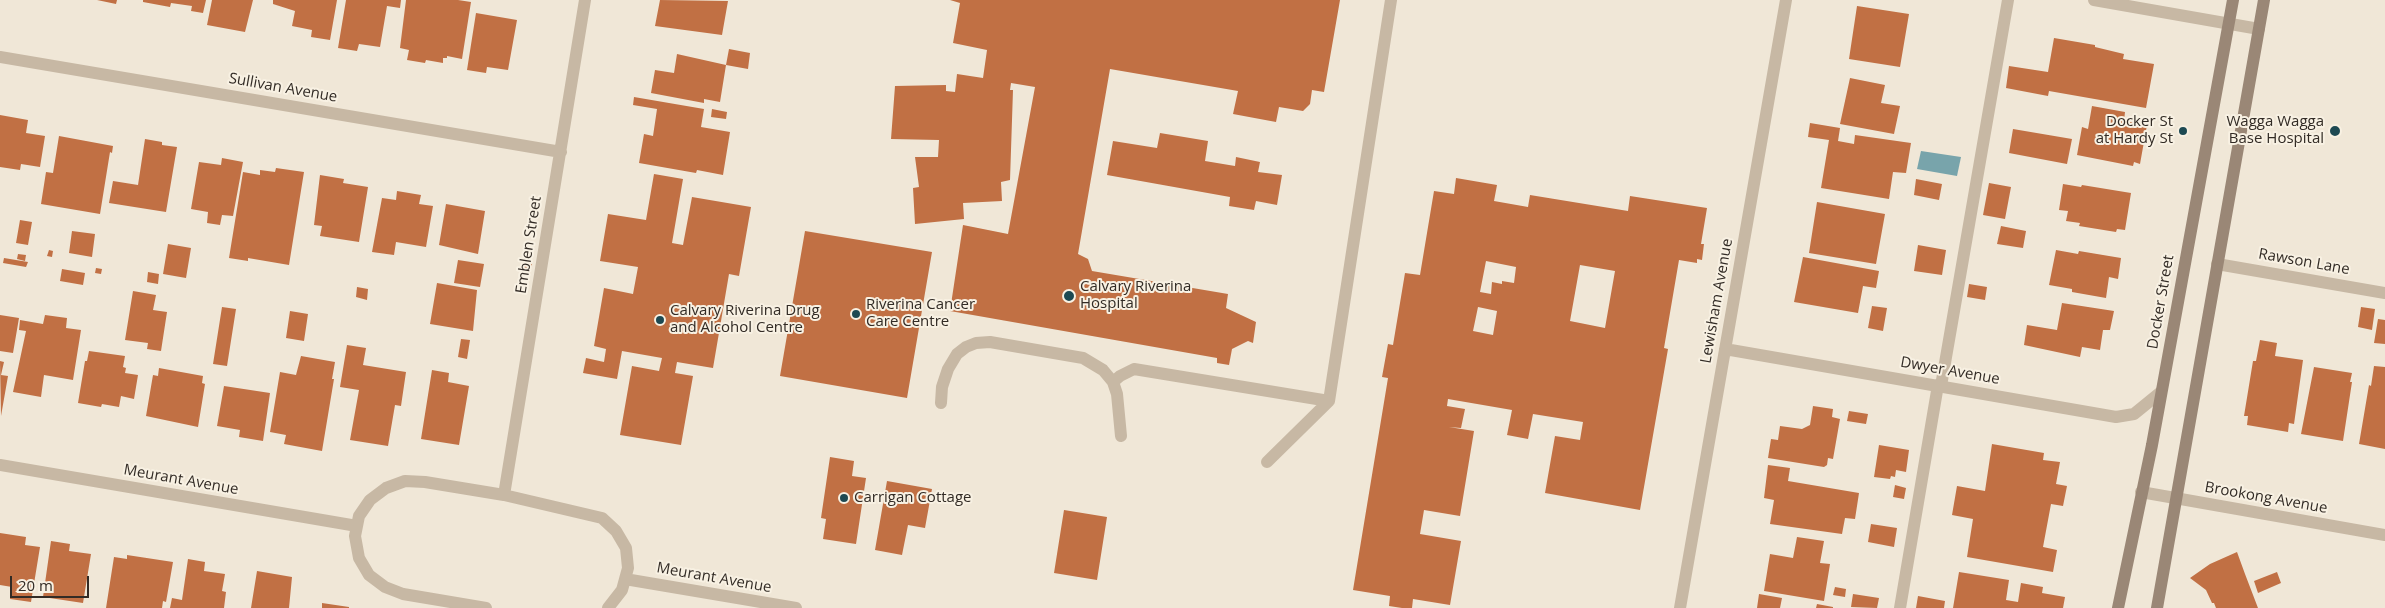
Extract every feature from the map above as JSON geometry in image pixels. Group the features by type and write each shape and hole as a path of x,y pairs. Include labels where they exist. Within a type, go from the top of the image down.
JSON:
{"main road":[{"name":"Docker Street","path":"2118,608 2161,392 2233,0"},
{"path":"2157,608 2264,0"}],"street":[{"name":"Emblen Street","path":"504,495 562,152 585,0"},
{"path":"1267,462 1329,401 1391,0"},
{"name":"Lewisham Avenue","path":"1680,608 1786,0"},
{"path":"1900,608 2008,0"},
{"path":"2094,0 2259,29"},
{"name":"Sullivan Avenue","path":"0,57 562,152"},
{"name":"Rawson Lane","path":"2217,264 2385,293"},
{"path":"941,403 942,387 948,369 957,354 966,347 976,343 990,342 1083,358 1103,370 1113,382 1117,394 1121,436"},
{"name":"Dwyer Avenue","path":"1725,349 2116,417 2134,414 2161,392"},
{"path":"1113,382 1127,371 1134,369 1329,401"},
{"name":"Meurant Avenue","path":"0,465 357,526"},
{"path":"482,608 404,594 384,587 369,575 359,558 355,536 359,516 370,500 386,488 404,482 425,482 504,495 602,518 616,531 626,548 628,568 622,590 608,608"},
{"name":"Brookong Avenue","path":"2141,492 2176,500 2385,535"},
{"name":"Meurant Avenue","path":"625,579 796,608"}],"water":[{"path":"1921,151 1961,157 1957,176 1917,169"}],"building":[{"path":"97,0 117,0 116,4"},
{"path":"143,0 206,0 203,13 191,11 192,6 171,3 170,7 143,2"},
{"path":"212,0 253,0 245,32 207,25"},
{"path":"273,0 337,0 330,40 311,37 312,30 292,26 295,11 273,4"},
{"path":"346,0 401,0 400,8 387,6 380,47 359,44 357,51 338,48"},
{"path":"406,0 458,0 471,2 462,59 447,56 447,58 443,58 443,63 426,60 425,63 407,60 409,50 400,48"},
{"path":"660,0 728,1 722,35 655,26"},
{"path":"950,0 1340,0 1324,92 1312,90 1310,104 1303,111 1279,107 1276,122 1233,114 1238,91 1110,69 1078,254 1088,259 1092,271 1228,294 1226,308 1256,322 1253,343 1248,341 1232,349 1229,365 1217,363 1217,358 950,311 963,225 1008,234 1035,87 1011,83 1010,90 1013,90 1010,180 1001,182 1002,201 963,203 964,219 915,224 913,188 919,187 915,157 938,157 939,140 891,139 895,86 946,85 946,91 955,92 957,74 983,78 987,50 953,43 960,3"},
{"path":"1857,6 1909,14 1900,67 1849,59"},
{"path":"476,13 517,20 508,70 487,67 486,73 467,70"},
{"path":"2054,38 2095,45 2095,47 2124,54 2123,59 2154,64 2146,108 2049,91 2048,96 2006,88 2009,66 2048,72"},
{"path":"729,49 750,53 748,69 726,65"},
{"path":"677,54 726,65 720,102 704,99 704,103 651,93 655,70 674,73"},
{"path":"1850,78 1885,85 1881,103 1900,106 1894,134 1840,124"},
{"path":"634,97 704,109 701,127 730,132 723,175 697,170 696,173 639,163 644,134 653,136 657,109 633,105"},
{"path":"2092,106 2125,112 2124,121 2147,125 2140,164 2134,162 2133,166 2077,155 2082,127 2088,129"},
{"path":"712,109 727,112 726,119 711,117"},
{"path":"0,115 28,120 26,133 45,136 40,167 21,164 20,170 0,167"},
{"path":"1810,123 1840,128 1838,141 1854,144 1855,135 1911,143 1906,173 1893,172 1889,199 1821,188 1829,140 1808,137"},
{"path":"2013,129 2072,139 2067,164 2009,153"},
{"path":"1160,133 1208,141 1205,161 1235,166 1236,157 1260,162 1258,172 1282,175 1277,205 1256,201 1254,210 1229,206 1230,197 1107,175 1113,141 1157,148"},
{"path":"59,136 113,146 112,153 110,152 100,214 41,204 46,172 53,173"},
{"path":"145,139 162,142 162,145 177,147 166,212 109,203 113,181 138,185"},
{"path":"222,158 243,162 233,216 222,215 220,225 207,223 208,212 191,209 199,162 221,165"},
{"path":"276,168 304,172 289,265 248,258 248,261 229,258 243,172 260,175 260,170 275,172"},
{"name":"Calvary Riverina Drug and Alcohol Centre","path":"654,174 683,179 672,243 683,245 692,197 751,207 739,276 729,274 713,368 677,362 675,373 693,376 681,445 620,435 632,366 659,371 662,358 622,351 617,379 583,373 586,358 604,362 606,349 594,346 604,288 633,294 638,267 600,261 608,214 646,220"},
{"path":"320,175 344,179 343,183 368,187 359,242 320,236 322,226 314,225"},
{"path":"1456,178 1497,185 1494,201 1528,207 1530,195 1628,211 1630,196 1707,208 1701,244 1704,244 1702,260 1697,259 1697,263 1679,260 1664,348 1668,349 1640,510 1545,493 1555,436 1580,440 1583,422 1533,414 1528,439 1507,435 1512,410 1448,399 1447,406 1465,409 1461,428 1449,427 1474,431 1460,516 1424,510 1420,534 1461,541 1450,605 1413,599 1412,608 1402,608 1389,606 1390,596 1353,590 1388,378 1382,377 1388,344 1393,345 1405,273 1420,275 1434,191 1454,194","holes":["1486,261 1516,267 1514,283 1502,281 1502,284 1492,282 1491,294 1480,292","1580,265 1615,271 1605,328 1570,321","1478,307 1497,311 1493,335 1473,331"]},
{"path":"1916,179 1942,184 1939,200 1914,195"},
{"path":"1989,183 2011,187 2005,219 1983,215"},
{"path":"2063,184 2081,187 2082,185 2131,193 2125,230 2117,229 2116,232 2079,226 2080,223 2066,221 2068,211 2059,210"},
{"path":"397,191 421,195 419,204 433,206 426,247 396,242 394,255 372,252 382,198 396,200"},
{"path":"1817,202 1885,214 1876,264 1809,253"},
{"path":"446,204 485,211 478,254 439,245"},
{"path":"20,220 32,222 28,245 16,243"},
{"path":"2001,226 2026,231 2023,248 1997,244"},
{"path":"72,231 95,234 92,257 69,253"},
{"name":"Riverina Cancer Care Centre","path":"805,231 932,252 907,398 780,376"},
{"path":"168,244 191,248 186,278 163,274"},
{"path":"1918,245 1946,250 1942,275 1914,271"},
{"path":"49,250 53,251 52,257 47,256"},
{"path":"2056,250 2078,254 2079,251 2121,258 2118,279 2109,277 2106,298 2072,292 2072,289 2049,285"},
{"path":"18,254 26,255 25,261 17,259"},
{"path":"1803,257 1879,271 1876,288 1863,286 1858,313 1794,302"},
{"path":"4,258 28,262 26,267 3,263"},
{"path":"458,260 484,264 480,287 454,283"},
{"path":"524,262 532,264 530,274 522,272"},
{"path":"96,268 102,269 101,274 95,273"},
{"path":"62,269 85,273 83,285 60,281"},
{"path":"148,272 159,274 158,284 147,282"},
{"path":"437,283 477,290 473,331 430,324"},
{"path":"1969,284 1987,287 1985,300 1967,297"},
{"path":"357,287 368,289 367,300 356,297"},
{"path":"133,291 156,295 153,310 167,312 161,351 147,349 148,343 125,340"},
{"path":"2062,303 2114,311 2110,330 2103,330 2100,350 2082,347 2080,357 2024,345 2027,325 2057,330"},
{"path":"1872,306 1887,308 1883,331 1868,328"},
{"path":"222,307 236,309 227,366 213,364"},
{"path":"2361,307 2375,309 2372,330 2358,327"},
{"path":"290,311 308,314 304,341 286,338"},
{"path":"0,315 19,318 13,353 0,351"},
{"path":"45,315 67,318 66,328 81,330 73,380 44,375 41,397 13,392 26,331 19,330 20,320 43,324"},
{"path":"2378,319 2385,320 2385,344 2374,343"},
{"path":"461,339 470,340 467,359 458,357"},
{"path":"2260,340 2277,343 2275,356 2303,360 2294,424 2289,423 2288,432 2247,425 2248,416 2244,416 2253,361 2256,361"},
{"path":"347,345 366,348 363,365 406,372 401,406 395,405 388,446 350,440 359,390 340,387"},
{"path":"89,351 125,356 123,367 126,368 125,373 138,375 134,399 121,396 119,407 102,404 101,407 78,403 85,361 87,361"},
{"path":"301,356 335,362 322,451 284,444 286,435 270,432 280,372 296,375"},
{"path":"0,361 4,362 1,375 8,376 1,416"},
{"path":"2374,366 2385,367 2385,449 2359,444"},
{"path":"2314,367 2352,373 2343,441 2301,434"},
{"path":"159,368 203,376 202,383 205,384 198,427 146,416 153,375 158,376"},
{"path":"432,370 449,373 448,382 469,386 459,445 421,439"},
{"path":"224,386 270,393 263,441 239,437 240,430 217,426"},
{"path":"1813,406 1833,409 1832,417 1840,419 1833,459 1828,458 1827,465 1824,467 1768,458 1771,439 1778,440 1780,426 1802,429 1810,425"},
{"path":"1849,411 1868,414 1866,424 1847,421"},
{"path":"1992,444 2044,453 2043,460 2060,462 2056,484 2067,486 2063,506 2051,504 2043,547 2057,550 2053,572 1967,557 1973,519 1952,515 1957,486 1985,491"},
{"path":"1879,445 1909,450 1906,472 1896,470 1895,477 1891,476 1890,479 1874,477"},
{"name":"Carrigan Cottage","path":"830,457 854,461 852,476 866,478 856,544 823,539 826,519 821,518"},
{"path":"1768,465 1790,468 1788,481 1859,493 1855,519 1845,518 1842,534 1770,524 1774,500 1764,498"},
{"path":"887,481 932,489 925,528 908,525 902,555 875,550"},
{"path":"1895,485 1906,488 1904,499 1893,497"},
{"path":"1064,510 1107,517 1097,580 1054,573"},
{"path":"1871,524 1897,528 1894,547 1868,542"},
{"path":"0,533 26,537 25,545 40,547 31,602 10,599 12,587 0,585"},
{"path":"1797,537 1824,541 1820,563 1830,564 1824,601 1764,591 1770,554 1793,558"},
{"path":"51,541 70,544 69,551 91,554 83,603 43,597"},
{"path":"2237,552 2258,608 2216,608 2206,590 2190,578 2210,564"},
{"path":"127,555 173,562 166,602 163,601 162,608 106,608 114,557 127,559"},
{"path":"188,559 205,562 204,571 225,574 222,591 226,592 224,608 170,608 172,598 182,600"},
{"path":"257,571 292,577 289,608 251,608"},
{"path":"1959,572 2009,580 2006,600 2018,602 2021,583 2043,587 2042,593 2065,597 2063,608 1953,608"},
{"path":"2277,572 2281,583 2258,593 2254,581"},
{"path":"1835,587 1846,589 1845,597 1833,595"},
{"path":"1759,594 1782,598 1780,608 1757,608"},
{"path":"1853,594 1879,598 1877,608 1851,607"},
{"path":"1918,596 1945,601 1944,608 1916,608"},
{"path":"322,603 349,607 349,608 322,608"},
{"path":"1817,604 1833,607 1833,608 1816,608"}],"place":[{"name":"Docker St at Hardy St","path":"2183,131"},
{"name":"Wagga Wagga Base Hospital","path":"2335,131"},
{"name":"Calvary Riverina Hospital","path":"1069,296"},
{"name":"Riverina Cancer Care Centre","path":"856,314"},
{"name":"Calvary Riverina Drug and Alcohol Centre","path":"660,320"},
{"name":"Carrigan Cottage","path":"844,498"}]}
